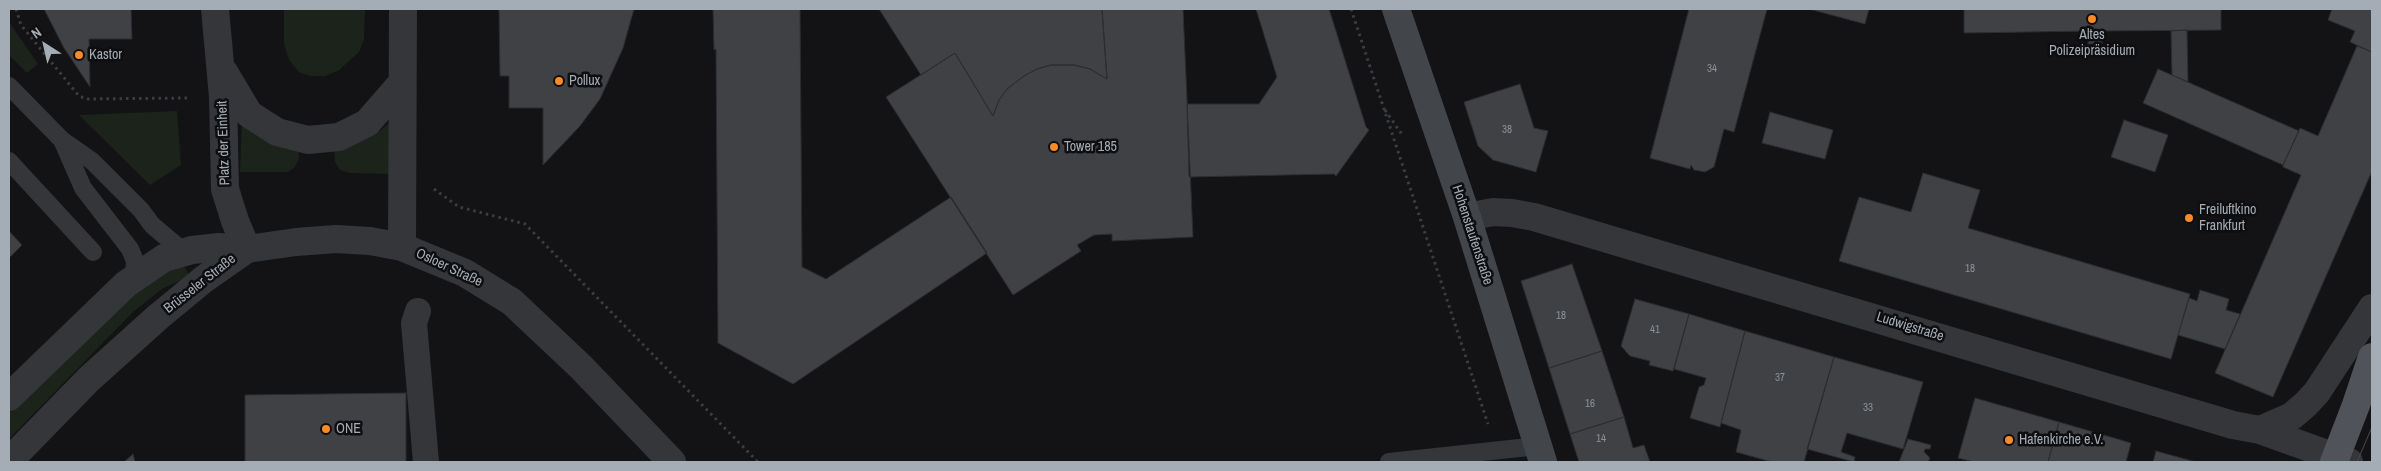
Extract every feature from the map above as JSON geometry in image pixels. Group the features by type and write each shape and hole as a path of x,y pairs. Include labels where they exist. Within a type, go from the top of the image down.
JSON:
{"main road":[{"name":"Hohenstaufenstraße","path":"1396,9 1467,217 1540,454"},
{"path":"2339,461 2372,357"}],"street":[{"name":"Platz der Einheit","path":"215,9 220,64 225,189 234,221 247,249"},
{"path":"402,247 401,84 403,9"},
{"name":"Platz der Einheit","path":"220,64 249,114 277,132 308,140 339,136 367,123 401,84"},
{"name":"Ludwigstraße","path":"1467,217 1493,212 1534,217 2234,425 2260,430 2339,461"},
{"name":"Osloer Straße","path":"247,249 336,239 402,247 465,273 512,302 581,367 672,462"},
{"name":"Brüsseler Straße","path":"9,397 134,277 164,258 184,252 219,247 247,249"},
{"name":"Brüsseler Straße","path":"9,462 89,379 204,278 247,249"},
{"path":"2260,430 2292,416 2306,404 2317,392 2372,308"},
{"path":"418,311 414,323 426,462"}],"lane":[{"path":"9,86 62,140 92,162 141,210 152,225 184,252"},
{"path":"62,140 83,188 130,249 135,261 134,277"},
{"path":"9,161 93,252"},
{"path":"1389,462 1496,451 1540,454"}],"path":[{"path":"16,9 21,25 79,96 87,99 188,98"},
{"path":"1350,9 1496,451"},
{"path":"433,188 459,207 525,224 758,462"}],"shaded area":[{"path":"284,9 365,9 364,40 359,52 338,71 325,76 311,76 299,72 289,60 284,44"},
{"path":"9,22 38,64 27,73 9,55"},
{"path":"177,111 181,165 150,185 79,115"},
{"path":"395,117 395,174 349,173 340,170 335,162 334,147 363,139 381,130"},
{"path":"242,118 298,146 299,158 295,167 288,172 240,172"},
{"path":"182,263 190,276 162,289 133,312 9,439 9,413 152,276"}],"building":[{"name":"Kastor","path":"44,9 131,9 132,39 89,39 90,87 64,48"},
{"name":"Pollux","path":"499,9 634,9 623,48 600,99 580,126 543,165 543,108 509,108 509,76 500,76"},
{"path":"713,9 800,9 802,267 826,279 951,197 987,253 793,384 718,343 716,49 714,50"},
{"path":"879,9 1102,9 1107,79 1090,69 1074,65 1051,65 1037,69 1007,89 999,100 993,116 955,53 921,75"},
{"name":"Tower 185","path":"1102,9 1183,9 1193,237 1112,241 1112,234 1094,235 1077,245 1081,251 1013,295 886,97 955,53 993,116 999,100 1007,89 1037,69 1051,65 1074,65 1090,69 1107,79"},
{"path":"1256,9 1329,9 1366,127 1369,130 1336,176 1334,174 1189,177 1187,104 1259,104 1277,77"},
{"path":"1689,9 1767,9 1734,132 1724,129 1714,167 1705,172 1694,170 1691,165 1690,169 1650,158"},
{"path":"1809,9 1869,9 1865,24"},
{"name":"Altes Polizeipräsidium","path":"1964,9 2221,9 2221,30 2102,31 2102,44 2088,44 2088,31 1964,33"},
{"path":"2332,9 2372,9 2372,52 2350,42 2355,31 2328,20"},
{"path":"2187,30 2188,82 2172,75 2171,31"},
{"path":"2357,46 2372,52 2372,171 2273,397 2215,373 2301,175 2283,167 2283,165 2300,128 2318,136"},
{"path":"2158,69 2299,131 2283,165 2143,103"},
{"path":"1520,84 1534,128 1548,131 1536,172 1493,160 1478,146 1464,102"},
{"path":"1770,112 1833,130 1825,159 1762,143"},
{"path":"2124,120 2168,135 2155,172 2111,157"},
{"path":"1923,173 1980,190 1968,228 2190,294 2171,359 1839,261 1859,197 1911,212"},
{"path":"9,231 22,245 9,258"},
{"path":"1572,264 1602,351 1549,368 1521,281"},
{"path":"2200,290 2229,299 2226,310 2240,314 2225,349 2178,335 2189,298 2197,301"},
{"path":"1635,299 1689,314 1673,371 1649,365 1650,361 1630,356 1621,346"},
{"path":"1689,314 1745,331 1720,427 1690,418 1699,387 1704,385 1706,378 1674,369"},
{"path":"1745,331 1834,357 1804,462 1772,462 1736,452 1741,430 1721,423"},
{"path":"1602,351 1624,417 1570,434 1549,368"},
{"path":"1834,357 1923,382 1903,449 1847,433 1841,452 1855,457 1854,462 1807,449"},
{"name":"ONE","path":"406,393 406,462 245,462 245,395"},
{"name":"Hafenkirche e.V.","path":"1975,398 2059,422 2048,462 1974,462 1958,458"},
{"path":"1624,417 1633,448 1644,445 1650,462 1579,462 1570,434"},
{"path":"2059,422 2131,443 2126,462 2048,462"},
{"path":"1908,439 1931,445 1930,449 1925,449 1924,452 1930,458 1928,462 1899,462"},
{"path":"2156,451 2196,462 2153,462"},
{"path":"133,454 135,462 124,462"}],"tram line":[{"path":"2357,462 2372,427"}],"place":[{"name":"Altes Polizeipräsidium","path":"2092,19"},
{"name":"Kastor","path":"79,55"},
{"name":"Pollux","path":"559,81"},
{"name":"Tower 185","path":"1054,147"},
{"name":"Freiluftkino Frankfurt","path":"2189,218"},
{"name":"ONE","path":"326,429"},
{"name":"Hafenkirche e.V.","path":"2009,440"}]}
